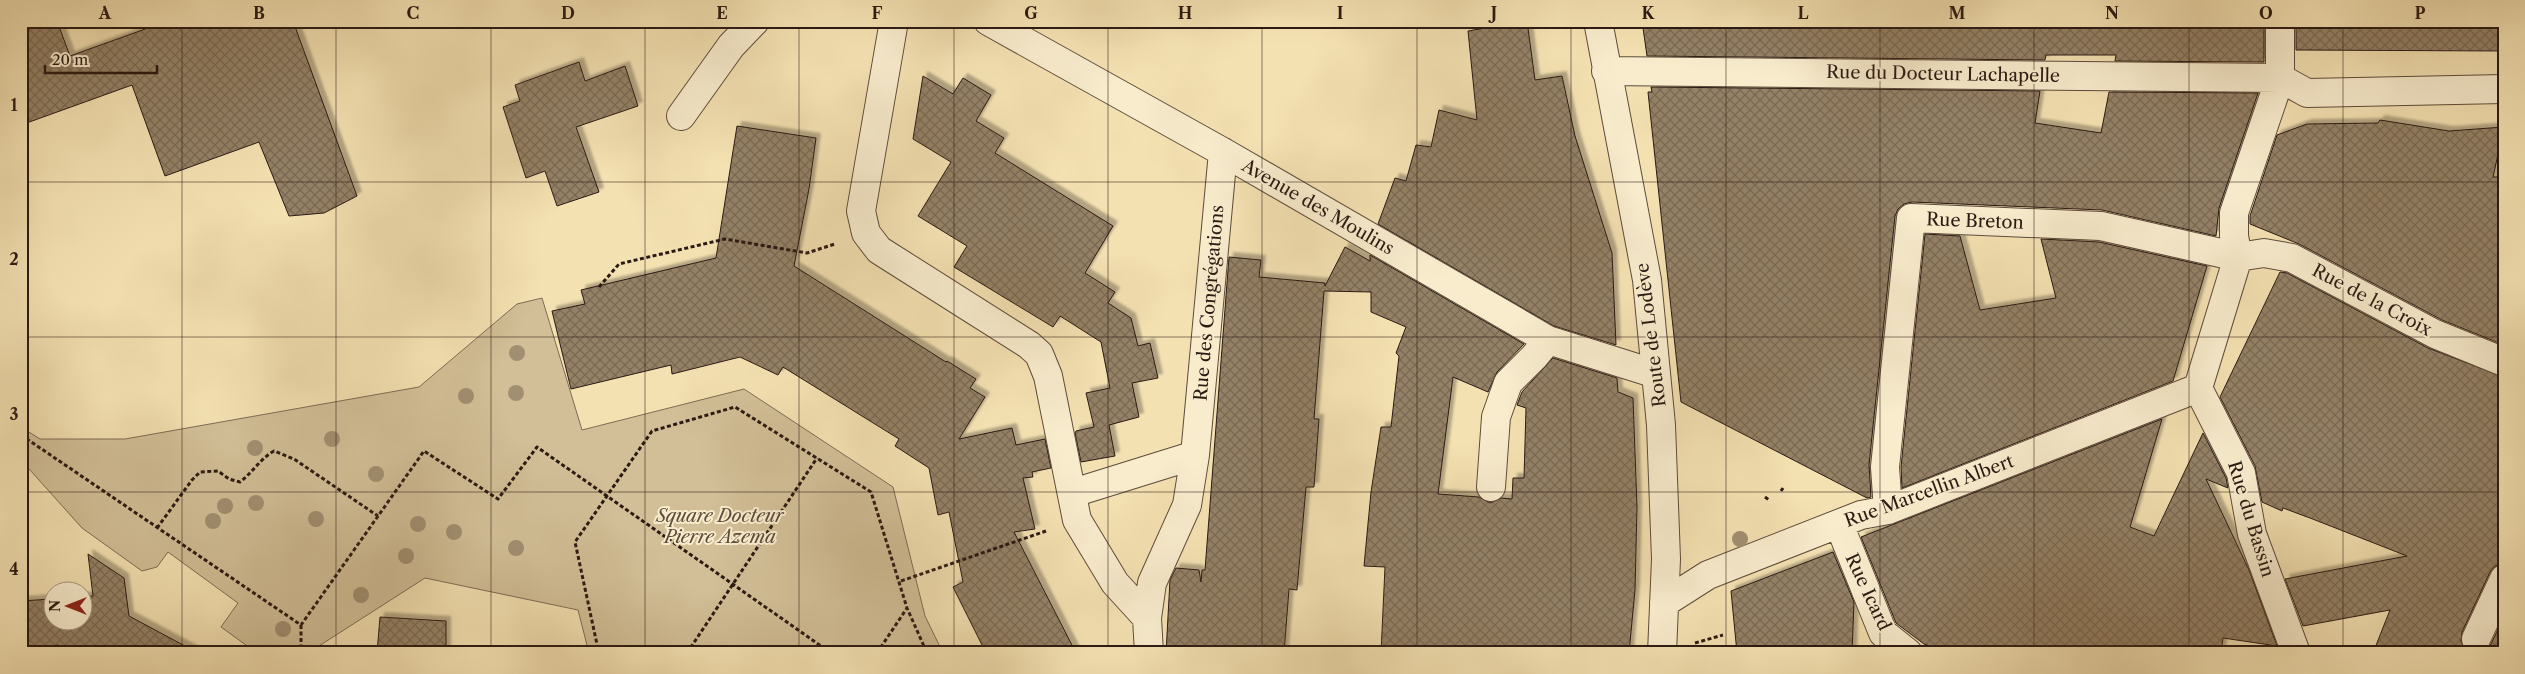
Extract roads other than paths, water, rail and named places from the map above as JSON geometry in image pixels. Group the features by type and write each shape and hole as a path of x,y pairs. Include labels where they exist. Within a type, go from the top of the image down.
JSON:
{"street":[{"path":"681,116 731,46 755,21"},
{"path":"894,21 861,211 866,233 879,250 1029,345 1039,354 1048,376 1077,520 1115,583 1146,618"},
{"name":"Avenue des Moulins","path":"988,21 1224,152 1548,340 1656,374"},
{"name":"Route de Lodève","path":"1598,21 1646,280 1656,374 1661,425 1665,540 1662,653"},
{"path":"2198,388 2238,257 2234,236 2234,213 2280,78 2280,21"},
{"name":"Rue du Docteur Lachapelle","path":"1606,71 2280,78"},
{"path":"2280,78 2307,93 2504,89"},
{"name":"Rue des Congrégations","path":"1149,653 1146,618 1152,583 1187,505 1195,455 1224,152"},
{"name":"Rue Breton","path":"1888,510 1885,468 1911,218 2101,226 2238,257"},
{"name":"Rue de la Croix","path":"2238,257 2264,253 2292,258 2435,334 2504,362"},
{"path":"1491,486 1496,416 1508,383 1534,358 1548,340"},
{"name":"Rue Marcellin Albert","path":"1664,603 1708,575 1861,515 1888,510 2198,388"},
{"name":"Rue du Bassin","path":"2198,388 2241,473 2252,534 2296,653"},
{"path":"1073,493 1195,455"},
{"name":"Rue Icard","path":"1839,524 1883,633 1908,653"},
{"path":"2476,639 2504,579"}],"park label":[{"name":"Square Docteur Pierre Azema","path":"720,526"}]}
